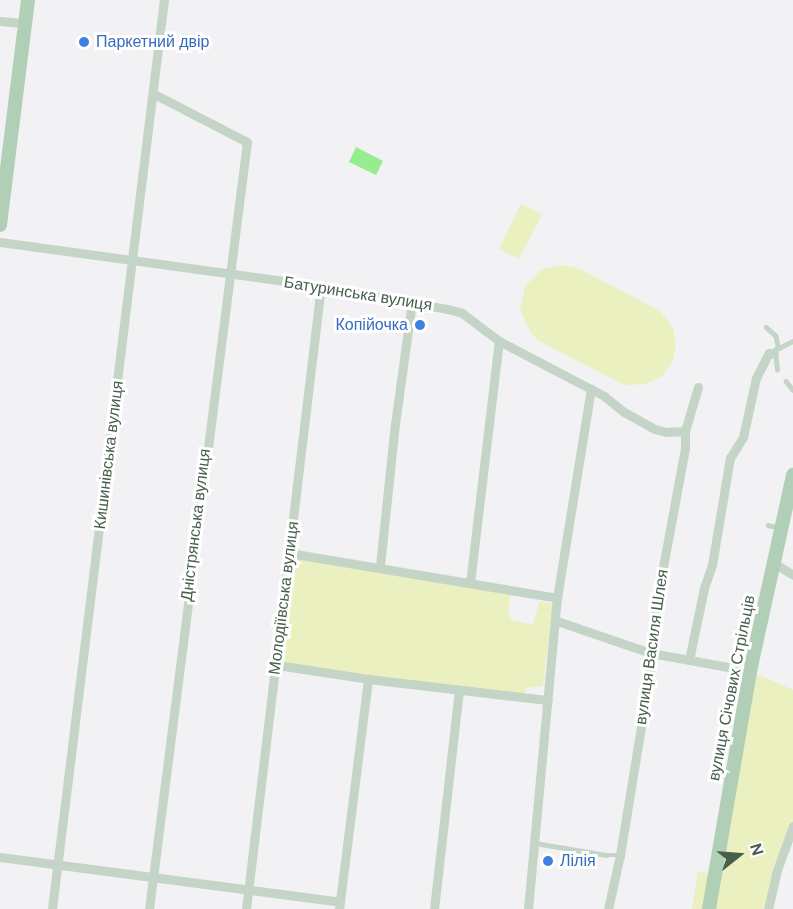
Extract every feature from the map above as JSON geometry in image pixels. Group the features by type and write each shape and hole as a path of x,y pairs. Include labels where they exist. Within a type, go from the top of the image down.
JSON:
{"main road":[{"path":"0,225 28,0"},
{"name":"вулиця Січових Стрільців","path":"709,909 750,671 774,563 777,524 793,475"},
{"path":"777,524 793,499"}],"street":[{"name":"Кишинівська вулиця","path":"52,909 164,0"},
{"path":"0,21 25,23"},
{"name":"Дністрянська вулиця","path":"148,909 228,273 247,142 154,94"},
{"name":"Батуринська вулиця","path":"0,242 321,286 412,301 462,313 500,341 591,389 624,412 655,429 666,432 685,431"},
{"name":"Молодіївська вулиця","path":"246,909 321,286"},
{"path":"380,566 395,424 412,301"},
{"path":"470,583 500,341"},
{"path":"689,660 704,588 712,565 730,458 743,437 756,378 769,353 776,350"},
{"name":"вулиця Василя Шлея","path":"608,909 620,855 651,653 653,621 685,449 685,431 698,387"},
{"path":"528,909 557,621 557,598 591,389"},
{"path":"289,553 380,566 557,598"},
{"path":"774,563 793,574"},
{"path":"557,621 651,653 750,671"},
{"path":"277,665 368,679 548,700"},
{"path":"0,857 248,889 340,905 368,679"},
{"path":"434,909 459,689"},
{"path":"768,909 776,873 793,826"}],"lane":[{"path":"766,327 776,336 777,370"},
{"path":"776,350 793,341"},
{"path":"786,381 793,390"},
{"path":"535,843 606,855 620,855"}],"shaded area":[{"path":"356,147 383,161 376,175 349,162"},
{"path":"521,204 542,214 519,259 499,249"},
{"path":"564,265 580,269 656,309 667,319 673,329 676,346 672,363 662,376 646,384 624,385 539,341 531,333 520,310 525,286 542,269"},
{"path":"289,552 511,590 508,613 512,620 533,625 539,602 550,603 553,606 543,686 526,688 524,697 276,665"},
{"path":"750,671 793,690 793,825 768,909 692,909 698,871 714,875"}],"place":[{"name":"Паркетний двір","path":"84,42"},
{"name":"Копійочка","path":"420,325"},
{"name":"Лілія","path":"548,861"}]}
